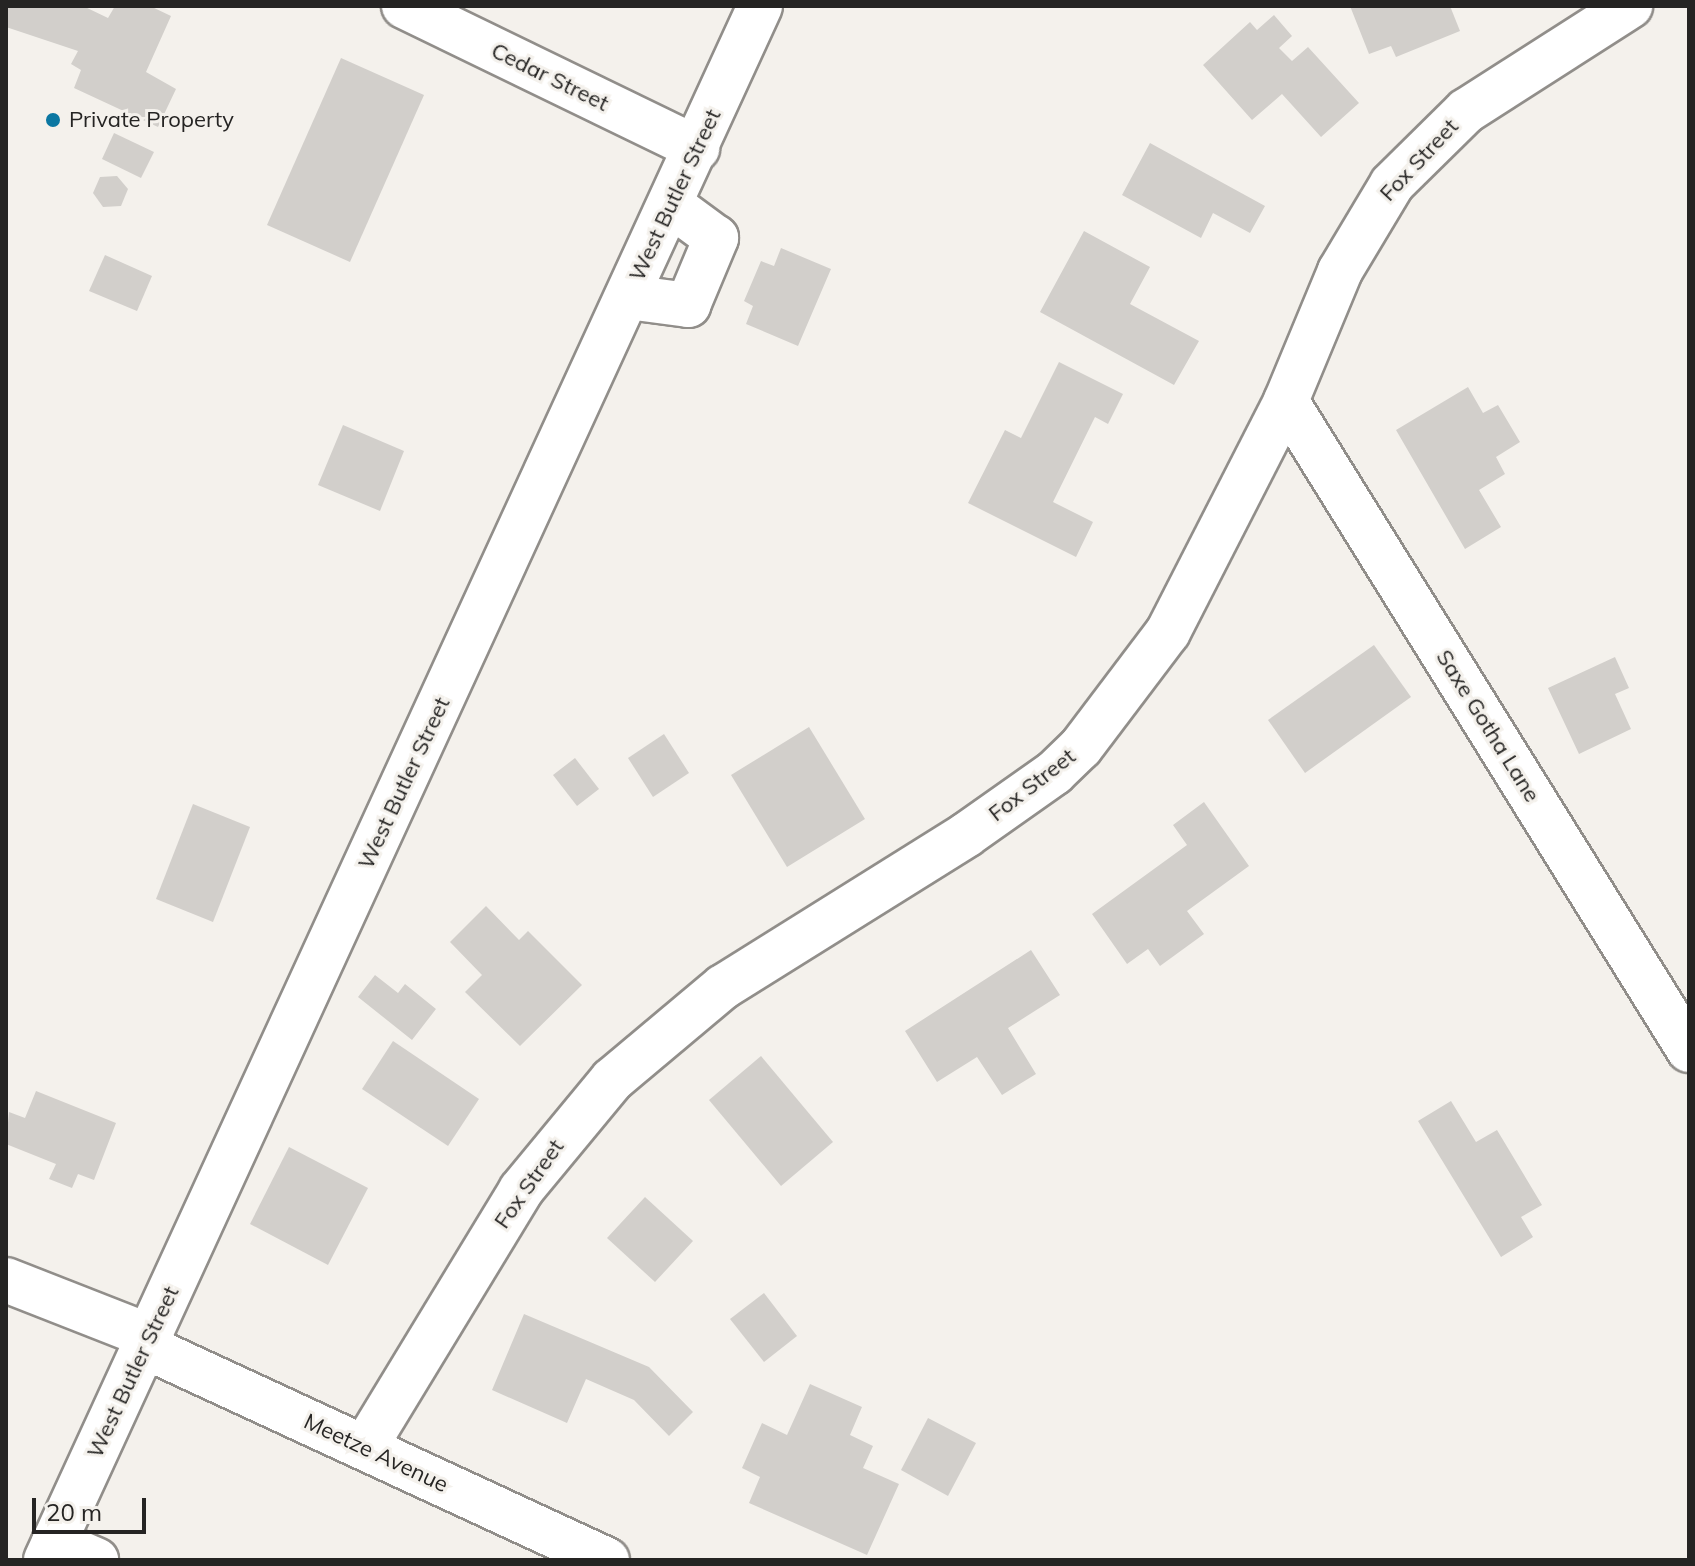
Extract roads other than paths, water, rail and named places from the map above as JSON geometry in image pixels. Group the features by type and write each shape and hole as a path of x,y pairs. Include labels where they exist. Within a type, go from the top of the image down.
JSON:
{"street":[{"name":"Cedar Street","path":"404,6 697,148"},
{"name":"West Butler Street","path":"50,1551 760,6"},
{"name":"Fox Street","path":"365,1447 521,1190 612,1080 723,987 966,835 1054,773 1081,747 1168,632 1286,401 1340,271 1392,184 1466,111 1630,6"},
{"path":"628,297 688,305 716,238 671,205"},
{"name":"Saxe Gotha Lane","path":"1286,401 1677,1005 1689,1050"},
{"name":"Meetze Avenue","path":"6,1280 146,1341 607,1560"},
{"path":"50,1551 96,1560"}],"place":[{"name":"Private Property","path":"53,120"}]}
